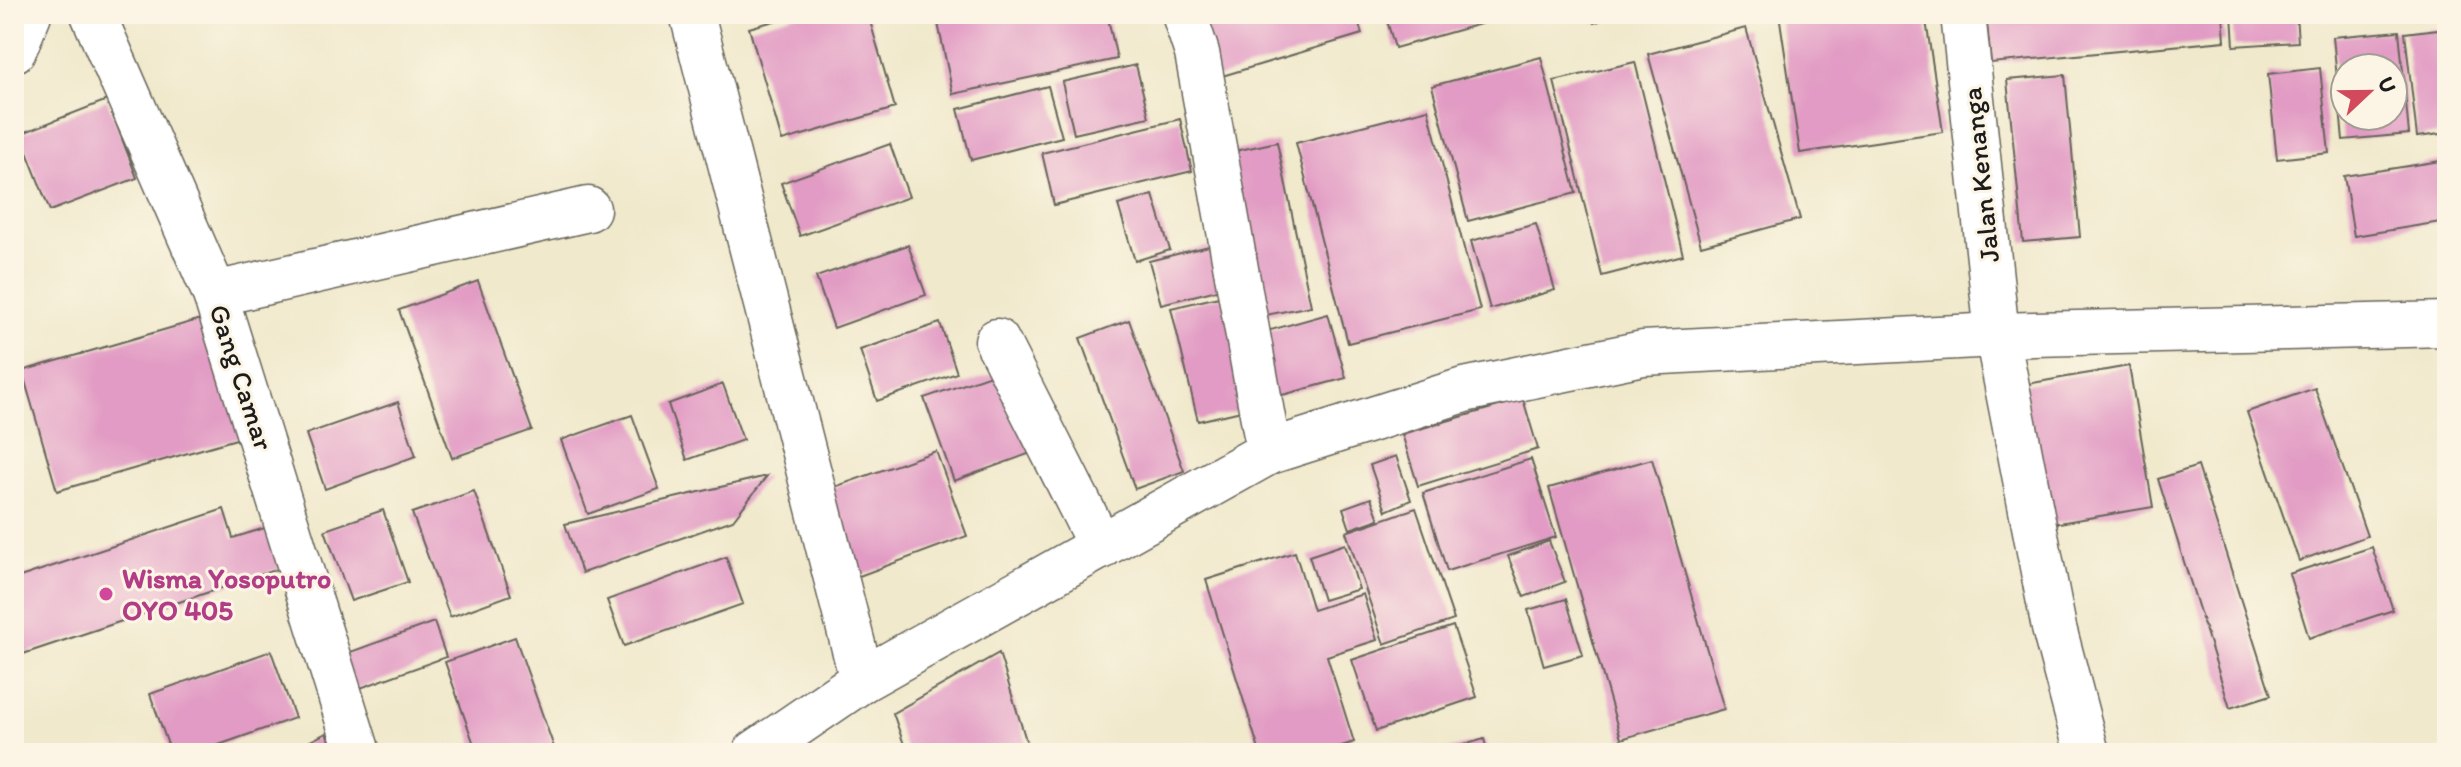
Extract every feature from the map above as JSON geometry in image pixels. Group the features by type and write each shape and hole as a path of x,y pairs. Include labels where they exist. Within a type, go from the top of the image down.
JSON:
{"street":[{"path":"14,50 29,14"},
{"name":"Gang Camar","path":"93,14 215,294 358,753"},
{"path":"692,14 862,680"},
{"path":"1184,14 1197,53 1269,452"},
{"name":"Jalan Kenanga","path":"1963,14 1997,335 2054,628 2087,753"},
{"path":"215,294 588,209"},
{"path":"755,753 862,680 1269,452 1464,390 1643,353 1997,335 2447,324"},
{"path":"997,341 1101,547"}],"building":[{"path":"799,14 868,14 895,108 782,141 749,28"},
{"path":"936,14 1107,14 1117,59 953,94"},
{"path":"1205,14 1356,14 1362,34 1209,80"},
{"path":"1385,14 1497,14 1498,19 1395,48"},
{"path":"1590,14 1616,14 1594,23"},
{"path":"1779,14 1925,14 1943,132 1800,153"},
{"path":"1986,14 2223,14 2225,41 1991,63"},
{"path":"2232,14 2296,14 2298,42 2234,46"},
{"path":"1746,28 1800,219 1701,246 1648,54"},
{"path":"2447,28 2447,133 2417,137 2405,33"},
{"path":"2399,31 2401,52 2334,52 2333,37"},
{"path":"1541,57 1576,193 1468,221 1432,86"},
{"path":"1635,62 1683,255 1602,276 1554,81"},
{"path":"1136,65 1149,117 1074,134 1062,82"},
{"path":"2320,68 2329,153 2277,159 2268,74"},
{"path":"2065,75 2080,237 2023,242 2007,80"},
{"path":"1048,86 1062,137 971,160 958,109"},
{"path":"107,100 137,178 50,211 20,134"},
{"path":"1428,109 1480,310 1348,343 1296,143"},
{"path":"1180,119 1192,171 1054,205 1042,153"},
{"path":"2342,132 2409,132 2409,134 2343,140"},
{"path":"1277,142 1311,306 1256,317 1221,154"},
{"path":"890,144 909,197 800,236 781,183"},
{"path":"2447,160 2447,221 2354,236 2344,176"},
{"path":"1153,195 1170,250 1135,261 1118,205"},
{"path":"1536,224 1555,290 1490,309 1471,241"},
{"path":"908,245 926,295 834,328 816,277"},
{"path":"1209,246 1221,289 1161,304 1149,261"},
{"path":"478,281 532,430 452,458 399,310"},
{"path":"1223,296 1250,409 1198,421 1171,308"},
{"path":"1328,314 1346,378 1271,398 1253,335"},
{"path":"215,315 250,435 57,491 22,371"},
{"path":"1129,320 1184,471 1135,489 1080,338"},
{"path":"940,323 957,373 877,401 860,350"},
{"path":"2129,366 2153,507 2047,525 2022,385"},
{"path":"1002,371 1031,453 954,481 924,398"},
{"path":"723,384 743,440 687,460 668,404"},
{"path":"2315,388 2367,536 2299,561 2247,412"},
{"path":"1523,399 1538,449 1418,486 1402,434"},
{"path":"398,402 416,456 325,489 306,434"},
{"path":"632,415 659,489 588,514 561,440"},
{"path":"936,451 967,536 854,578 823,491"},
{"path":"1396,456 1411,500 1386,511 1370,465"},
{"path":"1531,459 1556,537 1447,571 1423,493"},
{"path":"1652,459 1724,709 1621,739 1549,488"},
{"path":"2198,466 2271,695 2230,708 2158,479"},
{"path":"767,476 733,520 582,573 565,524"},
{"path":"474,491 511,595 450,617 412,513"},
{"path":"1371,498 1379,519 1350,529 1343,508"},
{"path":"1416,508 1454,620 1384,644 1346,532"},
{"path":"224,509 233,538 271,526 284,567 14,657 14,579"},
{"path":"383,510 408,582 351,601 325,530"},
{"path":"1549,541 1565,582 1524,597 1508,556"},
{"path":"1345,544 1359,589 1323,600 1309,556"},
{"path":"2372,547 2393,610 2309,638 2289,574"},
{"path":"1295,552 1313,610 1363,594 1377,640 1327,656 1354,742 1320,753 1260,753 1206,580"},
{"path":"726,557 743,604 624,646 607,600"},
{"path":"1566,599 1583,655 1544,666 1528,610"},
{"path":"434,622 446,657 355,690 342,655"},
{"path":"1453,626 1477,697 1376,731 1352,660"},
{"path":"515,637 556,753 477,753 445,662"},
{"path":"271,651 295,718 196,753 171,753 150,694"},
{"path":"999,653 1030,753 907,753 893,713"},
{"path":"326,733 336,753 287,753"},
{"path":"1484,739 1488,753 1440,753 1440,752"}],"place":[{"name":"Wisma Yosoputro OYO 405","path":"106,594"}]}
